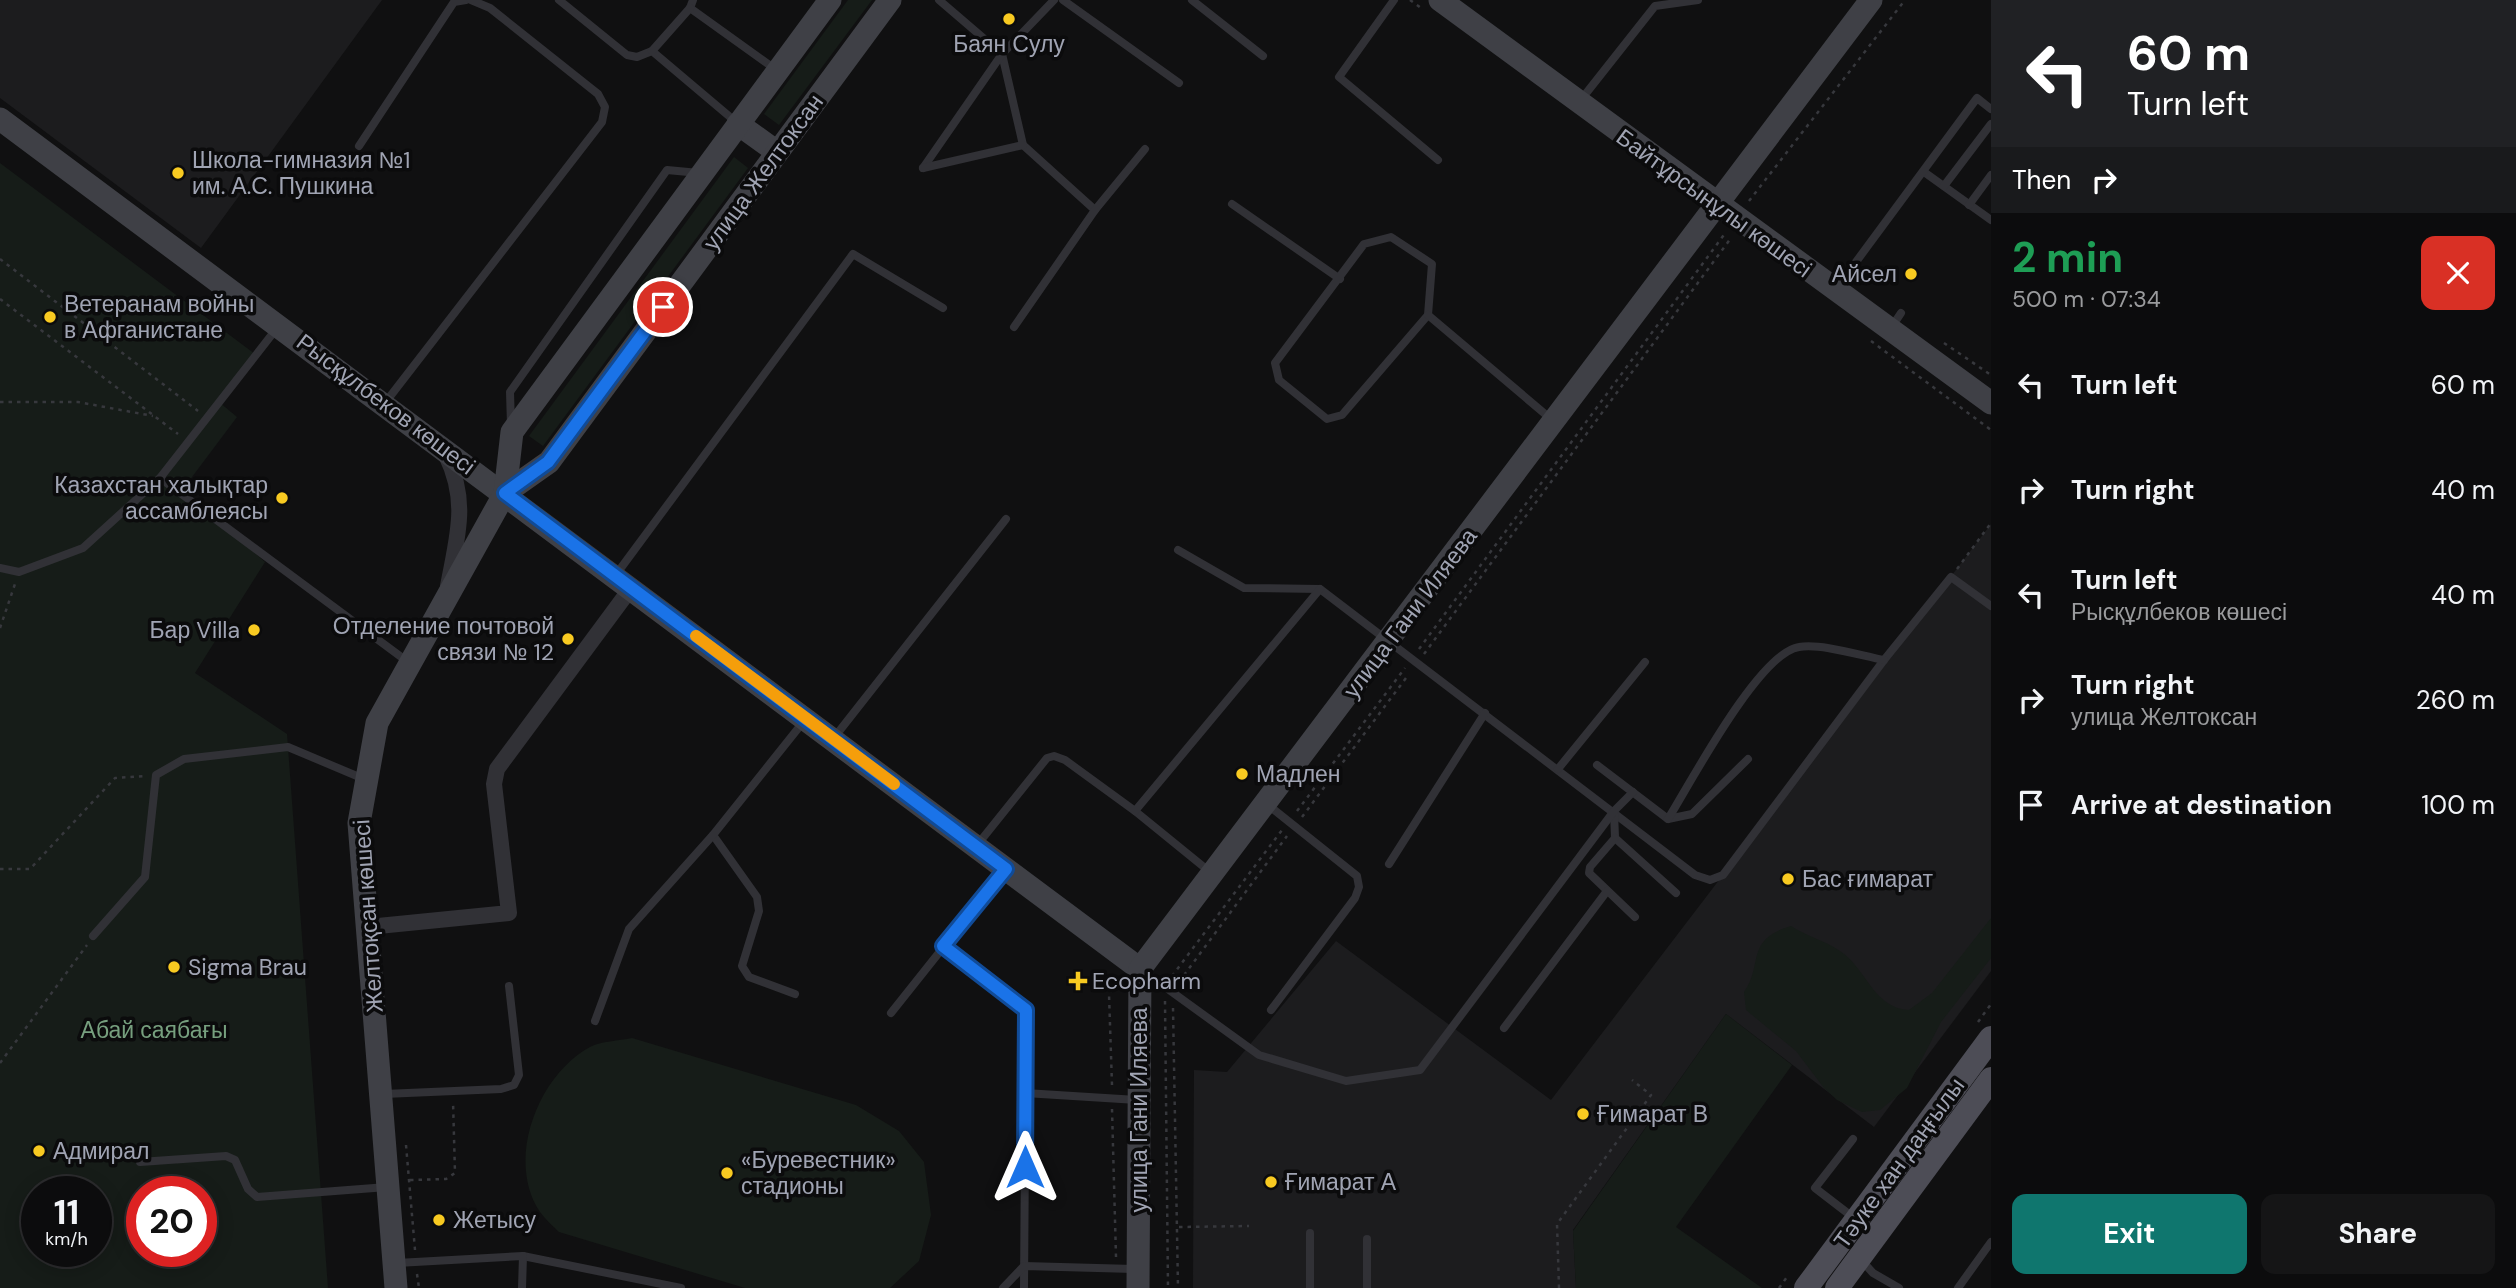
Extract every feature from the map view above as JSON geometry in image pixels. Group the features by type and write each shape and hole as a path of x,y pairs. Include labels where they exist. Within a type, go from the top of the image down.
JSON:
{"main road":[{"name":"Тәуке хан даңғылы","path":"1805,1288 1991,1038"},
{"name":"Тәуке хан даңғылы","path":"1837,1288 1991,1079"}],"street":[{"name":"улица Желтоксан","path":"505,493 512,432 830,0"},
{"name":"улица Желтоксан","path":"505,493 548,462 890,0"},
{"name":"Байтұрсынұлы көшесі","path":"1440,0 1834,291 1895,322 1991,403"},
{"name":"улица Гани Иляева","path":"1134,1274 1140,969 1871,0"},
{"name":"Рысқұлбеков көшесі","path":"0,118 1140,969"},
{"path":"738,124 777,152"},
{"path":"442,446 458,478 461,515 446,599"},
{"name":"Желтоқсан көшесі","path":"396,1288 405,1263 399,1183 381,1094 359,823 377,723 505,493"},
{"path":"368,927 509,913 494,784 497,769 623,582"}],"lane":[{"path":"359,146 454,2 466,0"},
{"path":"384,403 602,122 605,107 598,94 490,8 471,0"},
{"path":"559,0 627,55 637,57 652,51 692,4 777,71"},
{"path":"939,0 1002,54 1023,145 1095,210"},
{"path":"1023,145 923,168 1002,54 1054,0"},
{"path":"1063,0 1179,83"},
{"path":"1192,0 1263,56"},
{"path":"1394,0 1339,77 1438,160"},
{"path":"1578,103 1654,3 1698,0"},
{"path":"652,51 738,124"},
{"path":"1834,291 1977,98 1991,108"},
{"path":"1944,186 1991,124"},
{"path":"1013,327 1095,210 1145,149"},
{"path":"1924,172 1991,220"},
{"path":"1969,205 1991,175"},
{"path":"1232,204 1340,279"},
{"path":"1391,237 1432,264 1427,315 1342,415 1327,419 1279,380 1275,363 1364,244 1391,237"},
{"path":"623,582 853,254 943,308"},
{"path":"1427,315 1554,422"},
{"path":"0,568 19,572 83,548 160,478 279,325"},
{"path":"160,478 410,664"},
{"path":"833,738 1006,519"},
{"path":"1178,550 1244,588 1320,589 1614,811 1695,876 1710,880 1723,875 1884,660 1951,577 1991,606"},
{"path":"1135,811 1320,589"},
{"path":"1668,819 1738,705 1779,655 1800,646 1884,660"},
{"path":"1558,769 1644,662"},
{"path":"1389,864 1485,713"},
{"path":"595,1021 629,929 713,835 806,718"},
{"path":"93,936 145,877 156,775 184,759 288,747 367,780"},
{"path":"977,846 1047,758 1054,756 1065,760 1135,811 1212,874"},
{"path":"1597,765 1668,819 1692,814 1748,759"},
{"path":"1140,969 1259,1055 1346,1081 1420,1070 1614,811 1633,792"},
{"path":"1266,803 1357,876 1360,887 1355,898 1271,1010"},
{"path":"1614,811 1615,838 1590,867 1592,878 1635,917"},
{"path":"713,835 757,897 759,911 742,967 749,977 796,993"},
{"path":"1615,838 1676,893"},
{"path":"891,1013 1006,869"},
{"path":"1504,1028 1607,891"},
{"path":"943,946 1026,1010 1024,1288"},
{"path":"381,1094 501,1090 514,1085 519,1075 509,986"},
{"path":"1025,1093 1139,1100"},
{"path":"1853,1139 1815,1188 1857,1220"},
{"path":"141,1162 226,1156 235,1160 248,1189 257,1197 399,1183"},
{"path":"1310,1233 1310,1288"},
{"path":"1367,1239 1367,1288"},
{"path":"1958,1288 1991,1242"},
{"path":"405,1263 523,1256 681,1288"},
{"path":"522,1288 523,1256"},
{"path":"1860,1259 1873,1273 1899,1288"},
{"path":"1024,1266 1134,1274"},
{"path":"1003,1288 1024,1266"}],"path":[{"path":"1747,203 1905,0"},
{"path":"1178,1288 1179,1227 1169,988 1415,660 1725,233"},
{"path":"1168,1288 1169,988 1731,238"},
{"path":"0,259 206,417"},
{"path":"0,299 188,442"},
{"path":"0,402 78,402 156,417"},
{"path":"1951,577 1991,523"},
{"path":"0,628 19,572"},
{"path":"0,869 30,869 115,778 156,775"},
{"path":"0,1063 93,936"},
{"path":"1110,994 1112,1098 1134,1274"},
{"path":"1559,1288 1557,1224 1651,1094 1632,1080"},
{"path":"399,1183 446,1179 456,1173 453,1091"},
{"path":"405,1142 399,1183 405,1263"},
{"path":"1179,1227 1249,1226"}],"shaded area":[{"name":"Школа-гимназия №1 им. А.С. Пушкина","path":"0,0 382,0 201,248 0,98"},
{"path":"1991,524 1991,971 1874,1127 1726,1014 1573,1230 1576,1288 1193,1288 1194,1070 1227,1072 1336,941 1551,1100"}],"green space":[{"path":"848,0 872,0 779,125 764,114"},
{"path":"734,157 748,168 543,446 529,436"},
{"name":"Абай саябағы","path":"0,163 255,354 219,402 237,417 183,489 265,562 195,673 287,734 328,1288 0,1288"},
{"path":"1991,918 1991,958 1941,1022 1907,1088 1880,1110 1862,1112 1837,1100 1824,1088 1796,1051 1746,1010 1744,992 1750,982 1761,946 1776,932 1791,926 1840,951 1878,995 1897,1008 1909,1010 1932,993"},
{"path":"1726,1014 1792,1065 1676,1227 1762,1288 1576,1288 1573,1231"},
{"name":"«Буревестник» стадионы","path":"632,1038 856,1105 899,1131 924,1162 931,1215 919,1261 890,1288 745,1288 559,1232 540,1212 530,1191 526,1168 532,1120 555,1077 571,1060 594,1045"}],"slow traffic":[{"path":"696,636 894,784"}],"place":[{"name":"Баян Сулу","path":"1009,19"},
{"name":"Школа-гимназия №1 им. А.С. Пушкина","path":"178,173"},
{"name":"Айсел","path":"1911,274"},
{"name":"Ветеранам войны в Афганистане","path":"50,317"},
{"name":"Казахстан халықтар ассамблеясы","path":"282,498"},
{"name":"Бар Villa","path":"254,630"},
{"name":"Отделение почтовой связи № 12","path":"568,639"},
{"name":"Мадлен","path":"1242,774"},
{"name":"Бас ғимарат","path":"1788,879"},
{"name":"Sigma Brau","path":"174,967"},
{"name":"Ecopharm","path":"1078,981"},
{"name":"Ғимарат В","path":"1583,1114"},
{"name":"Адмирал","path":"39,1151"},
{"name":"«Буревестник» стадионы","path":"727,1173"},
{"name":"Ғимарат А","path":"1271,1182"},
{"name":"Жетысу","path":"439,1220"}],"route":[{"path":"663,307 548,462 505,493 1006,869 943,946 1026,1010 1025,1167"}]}
